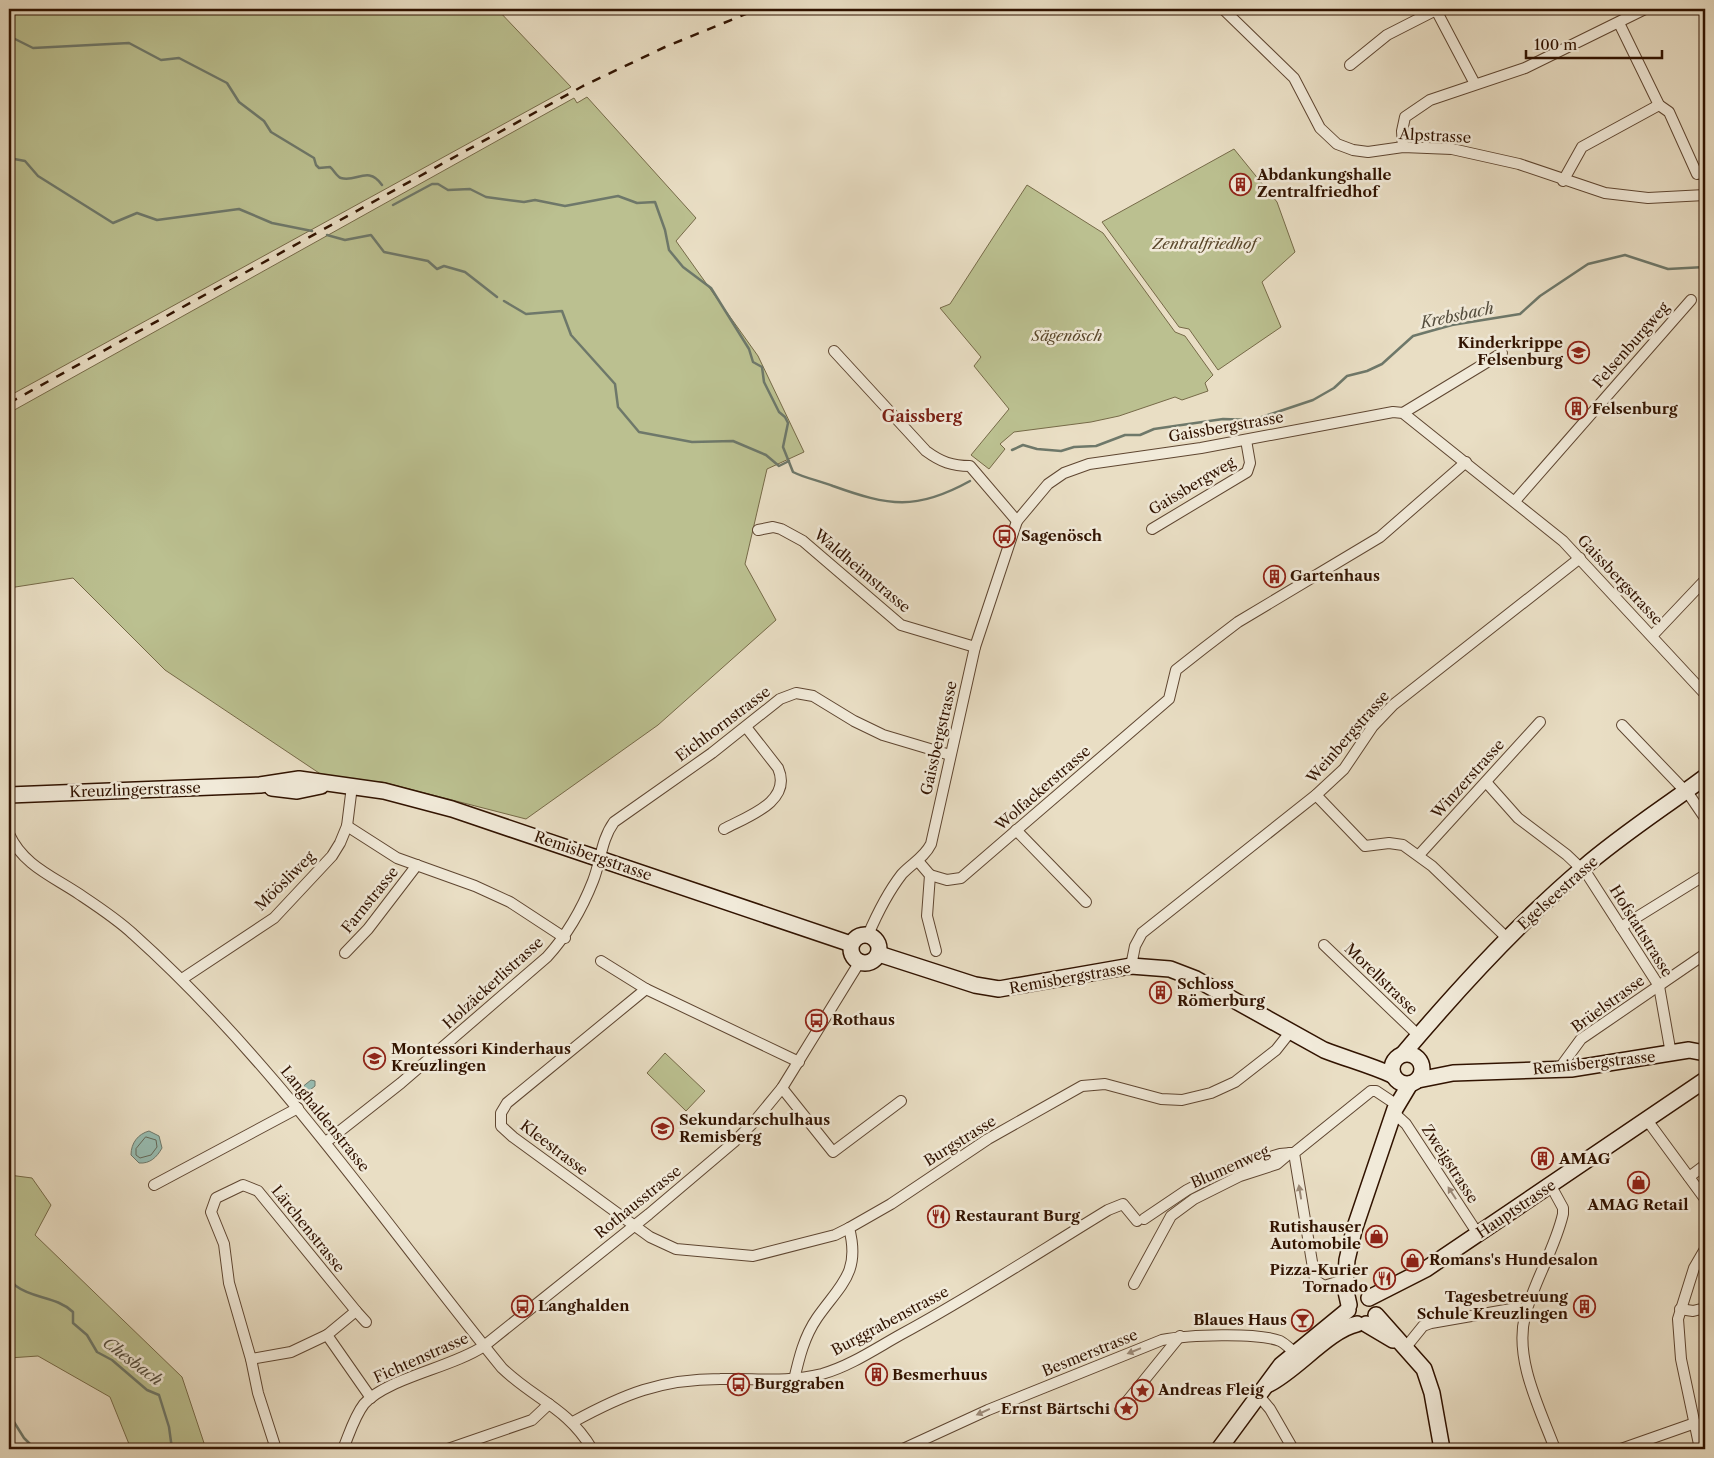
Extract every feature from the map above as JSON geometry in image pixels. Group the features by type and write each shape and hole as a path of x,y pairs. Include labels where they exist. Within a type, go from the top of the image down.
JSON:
{"street":[{"name":"Alpstrasse","path":"1223,9 1294,78 1320,128 1337,144 1353,150 1368,152 1404,147 1452,149 1519,164 1605,193 1648,198 1705,195"},
{"path":"1350,65 1387,36 1437,9 1475,84"},
{"path":"1404,147 1402,131 1405,117 1430,100 1525,68 1645,9"},
{"path":"1619,23 1659,105 1670,112 1697,174"},
{"path":"1563,180 1582,147 1659,105"},
{"name":"Felsenburgweg","path":"1516,501 1691,300"},
{"path":"834,351 926,451 941,462 956,466 970,466 1017,521"},
{"path":"1403,413 1502,353"},
{"name":"Gaissbergstrasse","path":"868,935 877,914 901,876 918,861 931,844 975,647 1017,521 1048,484 1064,473 1090,464 1246,440 1394,412 1403,413 1546,526 1580,558 1705,694"},
{"name":"Gaissbergweg","path":"1152,529 1247,472 1250,463 1246,440"},
{"name":"Wolfackerstrasse","path":"930,875 947,880 961,878 1169,699 1176,670 1238,622 1380,537 1466,462"},
{"name":"Waldheimstrasse","path":"758,530 773,527 803,540 901,625 975,647"},
{"name":"Weinbergstrasse","path":"1131,966 1135,946 1142,933 1316,795 1344,768 1373,726 1393,705 1580,558"},
{"path":"1652,636 1705,580"},
{"name":"Eichhornstrasse","path":"599,859 606,833 614,822 746,727 780,698 796,693 804,693 883,735 950,755"},
{"name":"Winzerstrasse","path":"1419,855 1540,722"},
{"path":"1622,725 1685,792 1705,818"},
{"path":"724,829 765,807 777,796 780,785 781,775 778,768 746,727"},
{"name":"Egelseestrasse","path":"1399,1056 1508,939 1582,868 1705,777"},
{"name":"Remisbergstrasse","path":"260,785 299,779 418,798 852,944"},
{"name":"Hofstattstrasse","path":"1486,782 1518,818 1582,868 1659,986 1671,1054"},
{"name":"Kreuzlingerstrasse","path":"9,795 260,785"},
{"name":"Möösliweg","path":"182,979 274,918 332,856 347,826 352,786"},
{"path":"1316,795 1365,846 1396,843 1419,855 1508,939"},
{"path":"347,826 382,850 417,866 475,886 510,902 564,938"},
{"path":"1016,830 1086,902"},
{"name":"Langhaldenstrasse","path":"9,834 14,845 30,864 79,894 132,932 182,979 298,1108 484,1346 512,1379 573,1422 592,1449"},
{"name":"Holzäckerlistrasse","path":"326,1142 401,1083 522,980 564,938 593,880 599,859"},
{"path":"918,861 930,875 927,916 936,951"},
{"name":"Farnstrasse","path":"345,953 368,928 417,866"},
{"path":"1621,927 1705,875"},
{"path":"868,935 876,940 879,954 871,963 859,963 852,955 852,944 858,937 868,935"},
{"name":"Morellstrasse","path":"1324,945 1422,1031"},
{"name":"Remisbergstrasse","path":"879,954 974,985 999,990 1131,966 1170,969 1341,1057 1410,1074 1559,1069 1696,1050 1705,1053"},
{"name":"Brüelstrasse","path":"1559,1069 1581,1039 1705,954"},
{"path":"601,961 646,989 799,1062"},
{"name":"Rothausstrasse","path":"484,1346 734,1142 782,1088 859,963"},
{"name":"Kleestrasse","path":"634,1225 513,1138 501,1126 500,1118 507,1103 646,989"},
{"name":"Burgstrasse","path":"634,1225 650,1237 676,1249 753,1256 835,1235 849,1228 988,1139 1082,1086 1105,1084 1161,1099 1182,1100 1210,1093 1235,1082 1276,1050 1291,1031"},
{"name":"Egelseestrasse","path":"1348,1308 1345,1287 1347,1260 1354,1230 1394,1109 1410,1074 1422,1031"},
{"path":"1411,1054 1410,1074 1391,1068 1399,1056 1411,1054"},
{"name":"Remisbergstrasse","path":"1364,1062 1399,1056"},
{"name":"Hauptstrasse","path":"1368,1311 1426,1269 1551,1186 1675,1098 1705,1080"},
{"path":"782,1088 833,1152 901,1101"},
{"name":"Blumenweg","path":"1134,1284 1171,1216 1194,1199 1240,1176 1276,1164 1371,1092 1376,1091 1394,1109"},
{"path":"154,1184 298,1108"},
{"name":"Zweigstrasse","path":"1394,1109 1406,1124 1478,1234"},
{"path":"1646,1120 1705,1199"},
{"path":"1292,1153 1313,1274 1317,1283 1324,1286 1347,1279 1353,1283 1368,1311"},
{"name":"Blumenweg","path":"1187,1190 1222,1172 1280,1154 1292,1153"},
{"path":"1689,1177 1705,1165"},
{"name":"Lärchenstrasse","path":"276,1449 258,1393 251,1359 229,1283 224,1244 211,1212 216,1198 243,1186 258,1191 366,1322"},
{"path":"1551,1186 1563,1208 1563,1214 1527,1310 1522,1334 1526,1366 1555,1449"},
{"name":"Burggrabenstrasse","path":"573,1422 616,1398 660,1383 720,1378 794,1380 824,1373 866,1354 932,1318 1108,1210 1122,1204 1140,1220 1187,1190"},
{"path":"794,1380 807,1335 817,1318 844,1284 851,1270 853,1255 849,1228"},
{"path":"1700,1449 1677,1332 1680,1309 1694,1268 1705,1249"},
{"path":"1219,1449 1263,1390 1287,1374 1299,1358 1348,1308 1354,1298 1406,1347 1424,1369 1429,1380 1442,1449"},
{"path":"1348,1308 1350,1319 1368,1311"},
{"path":"1406,1347 1423,1326 1431,1323 1518,1308 1527,1310"},
{"path":"1680,1309 1690,1311 1705,1308"},
{"path":"251,1359 291,1352 327,1335 356,1311"},
{"path":"1299,1358 1368,1311"},
{"path":"327,1335 371,1398"},
{"path":"1120,1410 1180,1336"},
{"name":"Besmerstrasse","path":"903,1449 988,1410 1162,1340 1180,1336 1262,1338 1279,1341 1299,1358"},
{"name":"Fichtenstrasse","path":"343,1449 358,1415 371,1398 386,1388 467,1357 484,1346"},
{"path":"1263,1390 1270,1409 1293,1449"},
{"path":"448,1449 532,1420 549,1404"},
{"path":"1621,1449 1695,1423"}],"green space":[{"path":"9,9 497,9 571,87 9,396"},
{"path":"587,97 696,218 676,241 758,356 804,452 767,469 745,564 776,620 658,725 526,819 382,782 328,779 165,670 73,578 9,588 9,413 574,98 577,103"},
{"name":"Zentralfriedhof","path":"1234,149 1277,202 1295,252 1262,282 1281,327 1218,370 1189,329 1179,327 1102,222"},
{"name":"Sägenösch","path":"1027,185 1103,233 1175,332 1185,336 1213,375 1205,383 1208,391 1182,400 1175,397 1119,416 1091,422 1014,432 1000,444 1005,449 989,469 971,455 1009,409 974,366 981,357 940,308 950,304"},
{"path":"665,1053 705,1091 686,1111 647,1073"},
{"path":"9,1175 32,1178 51,1205 35,1235 182,1377 206,1449 131,1449 110,1397 38,1356 9,1358"}],"water":[{"path":"311,1080 315,1081 315,1086 305,1094 301,1088"},
{"path":"149,1131 159,1136 162,1148 153,1159 139,1163 131,1155 132,1147 138,1137"}],"waterway":[{"path":"9,36 33,48 129,43 161,60 179,58 227,83 239,102 264,121 271,132 314,158 319,168 330,167 340,177 346,179 367,175 372,176 382,185"},
{"path":"9,158 25,161 38,176 113,223 137,213 157,220 239,209 272,223 312,231"},
{"path":"393,205 432,184 438,184 448,190 470,189 486,197 524,202 535,200 565,206 618,196 637,203 655,202 665,230 669,250 683,267 711,288 749,349 753,362 762,367 764,382 779,412 788,423 783,447 793,472 870,498 902,502 934,497 970,481"},
{"path":"327,235 345,240 371,235 384,252 428,261 437,269 444,266 465,272 497,297"},
{"name":"Krebsbach","path":"1012,450 1023,445 1037,449 1061,451 1074,447 1096,446 1125,435 1140,435 1154,429 1223,419 1253,420 1313,400 1334,388 1347,376 1367,371 1382,364 1413,336 1452,325 1520,314 1540,296 1588,264 1625,255 1668,269 1705,267"},
{"path":"504,301 526,314 562,311 571,335 615,384 618,407 639,432 692,442 733,441 766,455 779,466 789,461"},
{"name":"Chesbach","path":"9,1277 15,1285 23,1290 59,1303 73,1312 73,1323 87,1335 97,1352 112,1360 147,1390 159,1395 169,1427 172,1449"},
{"path":"9,1414 24,1438 35,1449"}],"railway":[{"path":"9,403 583,86 665,47 758,9"}],"place":[{"name":"Abdankungshalle Zentralfriedhof","path":"1241,184"},
{"name":"Kinderkrippe Felsenburg","path":"1579,352"},
{"name":"Felsenburg","path":"1576,409"},
{"name":"Sagenösch","path":"1005,536"},
{"name":"Gartenhaus","path":"1274,576"},
{"name":"Schloss Römerburg","path":"1161,993"},
{"name":"Rothaus","path":"816,1020"},
{"name":"Montessori Kinderhaus Kreuzlingen","path":"375,1058"},
{"name":"Sekundarschulhaus Remisberg","path":"663,1129"},
{"name":"AMAG","path":"1543,1159"},
{"name":"AMAG Retail","path":"1638,1182"},
{"name":"Restaurant Burg","path":"939,1216"},
{"name":"Rutishauser Automobile","path":"1377,1236"},
{"name":"Romans's Hundesalon","path":"1413,1260"},
{"name":"Pizza-Kurier Tornado","path":"1384,1279"},
{"name":"Langhalden","path":"522,1306"},
{"name":"Tagesbetreuung Schule Kreuzlingen","path":"1584,1306"},
{"name":"Blaues Haus","path":"1303,1320"},
{"name":"Besmerhuus","path":"876,1375"},
{"name":"Burggraben","path":"738,1384"},
{"name":"Andreas Fleig","path":"1142,1390"},
{"name":"Ernst Bärtschi","path":"1126,1409"}],"district":[{"name":"Gaissberg","path":"922,416"}]}
